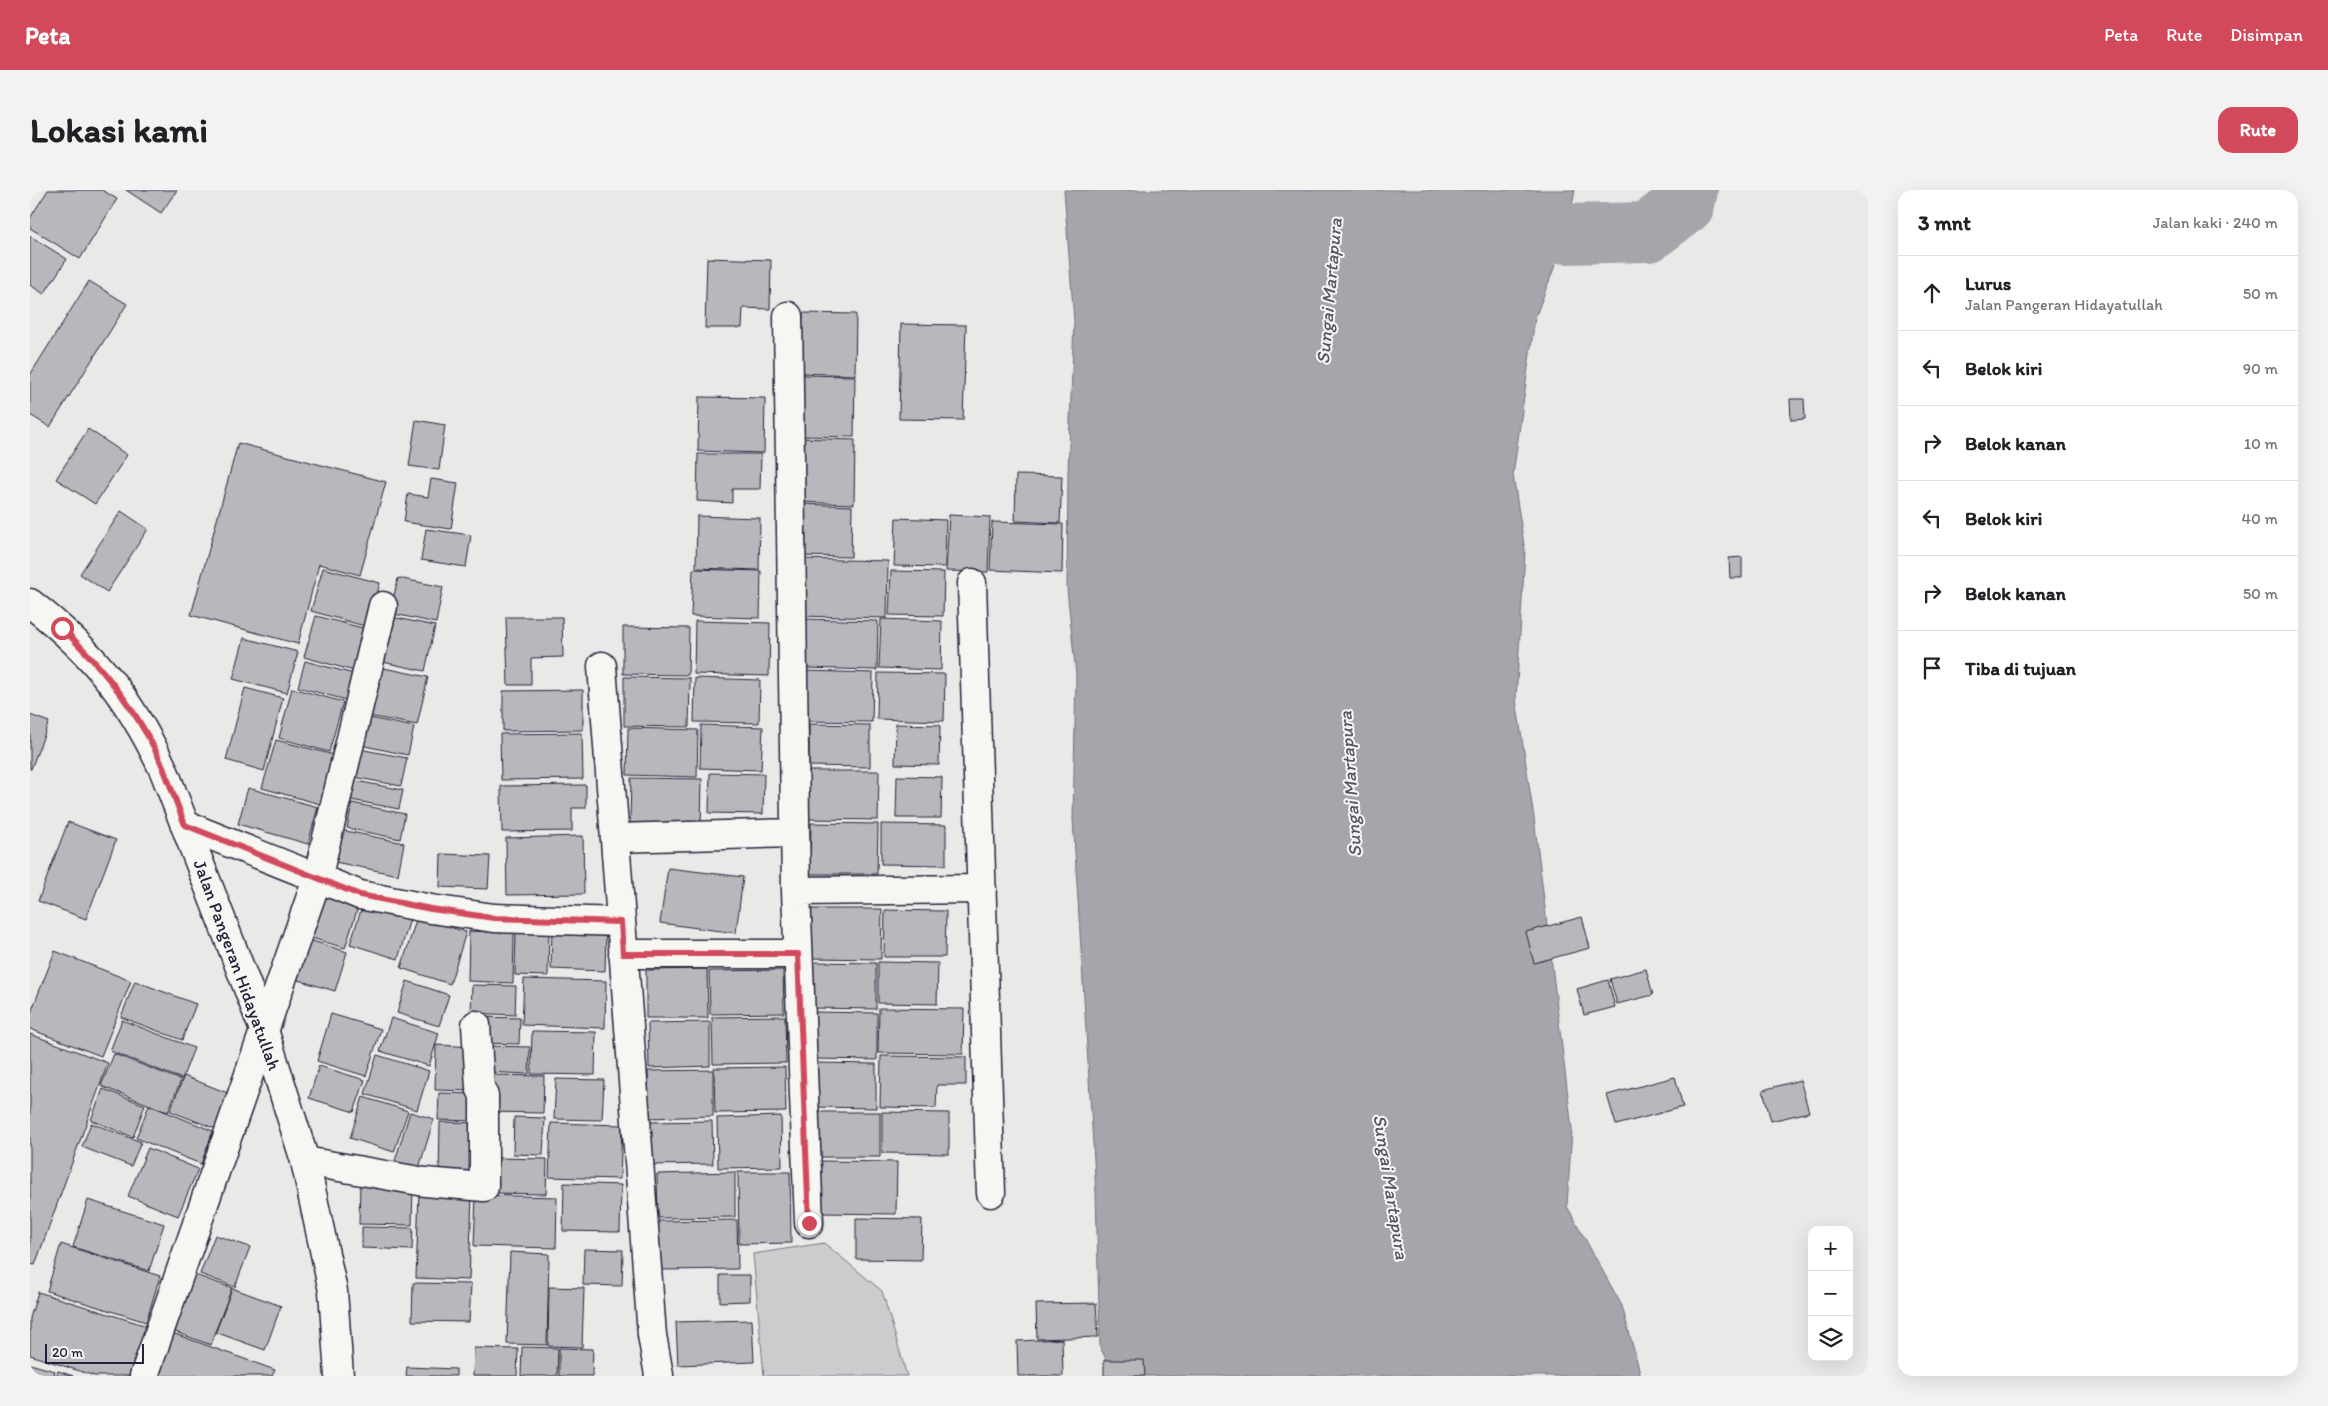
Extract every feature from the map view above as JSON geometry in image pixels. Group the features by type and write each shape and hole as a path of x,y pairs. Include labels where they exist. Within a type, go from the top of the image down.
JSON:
{"street":[{"path":"788,316 796,891 809,1223"},
{"path":"972,583 991,1193"},
{"name":"Jalan Pangeran Hidayatullah","path":"30,603 62,628 89,653 120,693 147,733 185,825 264,1030 305,1161 333,1291 339,1376"},
{"path":"144,1376 317,879 383,606"},
{"path":"602,666 651,1325 659,1374"},
{"path":"185,825 360,895 494,918 621,922"},
{"path":"615,838 795,833"},
{"path":"796,891 982,889"},
{"path":"623,954 798,954"},
{"path":"305,1161 425,1182 484,1187 484,1096 480,1087 476,1025"}],"shaded area":[{"path":"824,1243 882,1291 907,1376 764,1376 753,1254"}],"water":[{"name":"Sungai Martapura","path":"1064,190 1575,190 1567,234 1535,318 1513,475 1525,551 1516,699 1534,818 1572,1129 1567,1206 1622,1306 1641,1376 1114,1376 1100,1347 1096,1193 1073,819 1076,675 1067,589 1068,472 1074,321"}],"building":[{"path":"48,190 102,190 117,199 80,259 30,228 30,218"},
{"path":"126,190 177,190 161,213"},
{"path":"30,236 67,259 44,294 30,285"},
{"path":"707,258 771,260 770,309 743,308 742,328 705,328"},
{"path":"89,281 127,304 50,427 30,415 30,375"},
{"path":"803,313 856,314 855,375 801,373"},
{"path":"901,324 966,325 963,420 899,419"},
{"path":"799,375 855,376 854,437 798,436"},
{"path":"699,397 765,398 764,453 698,451"},
{"path":"1790,399 1804,399 1805,419 1791,420"},
{"path":"416,420 445,425 439,470 409,466"},
{"path":"88,429 127,455 95,504 56,479"},
{"path":"799,438 855,440 854,504 797,502"},
{"path":"238,443 386,482 360,575 319,564 298,644 191,615"},
{"path":"698,454 761,454 760,489 732,489 732,503 697,501"},
{"path":"1016,475 1062,476 1060,523 1015,521"},
{"path":"431,479 458,483 451,529 404,522 408,494 428,497"},
{"path":"799,504 852,506 851,557 798,556"},
{"path":"121,511 148,529 107,592 80,574"},
{"path":"949,515 990,517 988,572 946,571"},
{"path":"697,516 760,518 759,570 696,568"},
{"path":"896,518 946,520 945,567 894,566"},
{"path":"992,522 1063,524 1062,573 990,570"},
{"path":"426,529 471,535 466,567 421,560"},
{"path":"1742,557 1742,578 1730,578 1729,558"},
{"path":"799,559 888,561 887,618 798,616"},
{"path":"323,568 380,583 368,627 311,611"},
{"path":"693,569 761,571 760,618 691,616"},
{"path":"891,571 944,572 943,616 889,615"},
{"path":"398,578 443,587 436,623 390,613"},
{"path":"316,616 370,630 358,672 304,657"},
{"path":"387,616 435,626 425,671 378,661"},
{"path":"506,617 562,617 563,657 531,658 531,685 508,685"},
{"path":"804,619 878,621 877,670 803,668"},
{"path":"881,619 942,621 941,670 879,668"},
{"path":"695,621 770,623 769,676 694,674"},
{"path":"623,627 689,628 688,675 623,674"},
{"path":"244,638 298,652 287,693 233,679"},
{"path":"305,661 354,674 346,700 298,687"},
{"path":"379,667 428,677 417,725 369,716"},
{"path":"805,671 873,673 872,722 804,721"},
{"path":"878,673 945,674 944,721 877,719"},
{"path":"624,677 690,678 689,727 624,726"},
{"path":"695,678 760,680 759,723 694,722"},
{"path":"245,688 283,698 264,771 226,760"},
{"path":"292,688 343,702 329,752 279,738"},
{"path":"583,690 583,730 503,731 503,691"},
{"path":"30,715 49,722 31,769 30,769"},
{"path":"365,717 414,727 408,755 360,745"},
{"path":"809,724 870,725 870,767 809,766"},
{"path":"896,724 940,725 939,765 895,764"},
{"path":"701,725 763,727 761,770 700,768"},
{"path":"628,728 698,730 697,777 627,775"},
{"path":"582,733 583,779 501,780 500,734"},
{"path":"276,740 334,755 320,804 262,788"},
{"path":"359,749 407,758 401,786 354,777"},
{"path":"809,771 879,771 878,820 808,819"},
{"path":"710,773 764,774 763,814 709,813"},
{"path":"897,776 942,777 941,818 896,818"},
{"path":"631,778 702,779 701,827 630,825"},
{"path":"351,780 403,790 399,809 346,799"},
{"path":"586,785 586,808 572,808 572,831 502,832 501,786"},
{"path":"248,788 318,807 308,844 238,824"},
{"path":"352,803 405,814 400,839 347,828"},
{"path":"68,822 116,840 86,919 38,901"},
{"path":"811,823 878,824 877,874 810,874"},
{"path":"881,824 946,825 946,865 881,864"},
{"path":"341,830 404,843 398,875 335,862"},
{"path":"583,836 584,894 507,895 506,838"},
{"path":"441,854 490,856 488,889 440,887"},
{"path":"668,868 743,877 736,933 660,923"},
{"path":"320,889 360,901 345,948 305,936"},
{"path":"363,904 410,919 398,959 350,944"},
{"path":"811,909 882,909 881,959 810,958"},
{"path":"885,910 946,911 945,957 884,957"},
{"path":"417,917 466,932 450,984 401,968"},
{"path":"1582,917 1590,948 1534,963 1526,932"},
{"path":"552,929 606,930 605,971 551,969"},
{"path":"516,930 549,931 548,976 515,975"},
{"path":"469,931 514,933 513,983 468,981"},
{"path":"303,938 347,952 335,991 291,978"},
{"path":"55,951 131,981 101,1056 30,1029 30,1015"},
{"path":"812,962 876,963 876,1009 812,1008"},
{"path":"878,962 938,963 937,1004 878,1003"},
{"path":"707,969 708,1018 646,1018 646,970"},
{"path":"1646,969 1653,995 1617,1004 1610,979"},
{"path":"783,970 784,1013 710,1014 709,971"},
{"path":"524,979 606,981 605,1028 522,1025"},
{"path":"1608,980 1615,1007 1584,1015 1577,989"},
{"path":"135,981 196,1004 182,1040 121,1017"},
{"path":"407,981 449,995 439,1026 397,1013"},
{"path":"472,985 516,986 515,1015 471,1013"},
{"path":"879,1008 964,1009 963,1054 878,1053"},
{"path":"814,1012 877,1013 877,1060 813,1059"},
{"path":"331,1014 381,1029 366,1076 317,1061"},
{"path":"785,1016 786,1063 713,1064 712,1017"},
{"path":"480,1017 520,1018 519,1044 479,1043"},
{"path":"391,1018 439,1033 429,1066 380,1051"},
{"path":"122,1020 194,1048 182,1079 110,1051"},
{"path":"710,1022 710,1066 649,1068 648,1023"},
{"path":"532,1031 596,1032 595,1075 531,1074"},
{"path":"30,1034 108,1063 35,1265 30,1264"},
{"path":"436,1045 476,1047 474,1091 435,1090"},
{"path":"485,1046 530,1047 529,1074 484,1072"},
{"path":"114,1054 181,1080 168,1112 101,1086"},
{"path":"377,1055 429,1071 417,1110 365,1094"},
{"path":"881,1056 966,1057 966,1085 937,1085 936,1108 880,1107"},
{"path":"814,1063 876,1064 876,1108 814,1107"},
{"path":"319,1066 365,1080 354,1112 309,1098"},
{"path":"785,1067 786,1112 715,1113 714,1068"},
{"path":"713,1070 713,1116 649,1118 648,1071"},
{"path":"490,1075 544,1076 543,1113 489,1112"},
{"path":"184,1076 233,1095 219,1130 170,1111"},
{"path":"1675,1077 1683,1107 1616,1125 1607,1095"},
{"path":"556,1079 604,1080 602,1120 554,1119"},
{"path":"1800,1080 1809,1112 1771,1121 1763,1090"},
{"path":"103,1089 145,1105 133,1137 91,1120"},
{"path":"439,1093 479,1094 479,1121 438,1120"},
{"path":"363,1097 408,1111 394,1152 350,1138"},
{"path":"149,1105 213,1131 201,1164 136,1138"},
{"path":"410,1112 434,1119 419,1168 395,1161"},
{"path":"818,1112 880,1112 880,1157 817,1157"},
{"path":"882,1112 949,1113 949,1154 882,1153"},
{"path":"781,1116 782,1167 718,1168 717,1118"},
{"path":"514,1117 545,1118 543,1155 513,1154"},
{"path":"712,1121 713,1164 650,1165 649,1122"},
{"path":"440,1122 480,1123 479,1179 439,1178"},
{"path":"91,1123 141,1142 131,1166 82,1147"},
{"path":"551,1123 622,1125 620,1179 549,1177"},
{"path":"148,1148 198,1169 178,1216 128,1196"},
{"path":"496,1158 547,1159 546,1194 495,1193"},
{"path":"820,1161 897,1162 896,1214 820,1213"},
{"path":"735,1172 735,1217 658,1218 657,1174"},
{"path":"738,1172 790,1172 791,1243 739,1244"},
{"path":"564,1183 621,1185 620,1232 563,1231"},
{"path":"360,1184 413,1186 412,1225 359,1224"},
{"path":"419,1193 472,1194 469,1280 416,1278"},
{"path":"476,1195 557,1197 556,1248 474,1246"},
{"path":"88,1200 164,1224 149,1271 73,1247"},
{"path":"856,1218 922,1219 921,1260 856,1259"},
{"path":"737,1220 738,1269 658,1270 657,1221"},
{"path":"362,1227 413,1228 412,1250 362,1248"},
{"path":"215,1235 250,1247 235,1287 200,1274"},
{"path":"61,1244 160,1276 146,1322 47,1291"},
{"path":"584,1249 623,1250 622,1286 583,1285"},
{"path":"510,1252 549,1254 547,1345 507,1344"},
{"path":"192,1274 232,1288 211,1345 170,1330"},
{"path":"720,1275 750,1275 750,1301 720,1302"},
{"path":"413,1283 471,1284 469,1322 412,1321"},
{"path":"549,1287 584,1288 582,1347 548,1346"},
{"path":"232,1288 281,1306 265,1350 215,1332"},
{"path":"38,1292 147,1326 132,1376 95,1376 30,1355 30,1318"},
{"path":"1096,1303 1098,1337 1037,1339 1036,1304"},
{"path":"752,1320 754,1362 678,1365 676,1322"},
{"path":"172,1333 275,1370 272,1376 156,1376"},
{"path":"1062,1339 1063,1376 1018,1376 1017,1341"},
{"path":"522,1347 558,1348 557,1376 521,1376"},
{"path":"474,1348 518,1349 517,1376 473,1376"},
{"path":"559,1348 593,1349 592,1376 559,1376"},
{"path":"1104,1360 1144,1360 1145,1376 1104,1376"},
{"path":"30,1364 55,1371 54,1376 30,1376"},
{"path":"407,1367 456,1369 456,1376 406,1376"},
{"path":"58,1371 73,1376 56,1376"}],"waterway":[{"path":"1485,226 1567,234 1648,232 1685,204 1688,190"}],"route":[{"path":"62,628 89,653 120,693 147,733 164,770 185,825 360,895 431,909 494,918 621,922 623,954 798,954 809,1223"}]}
